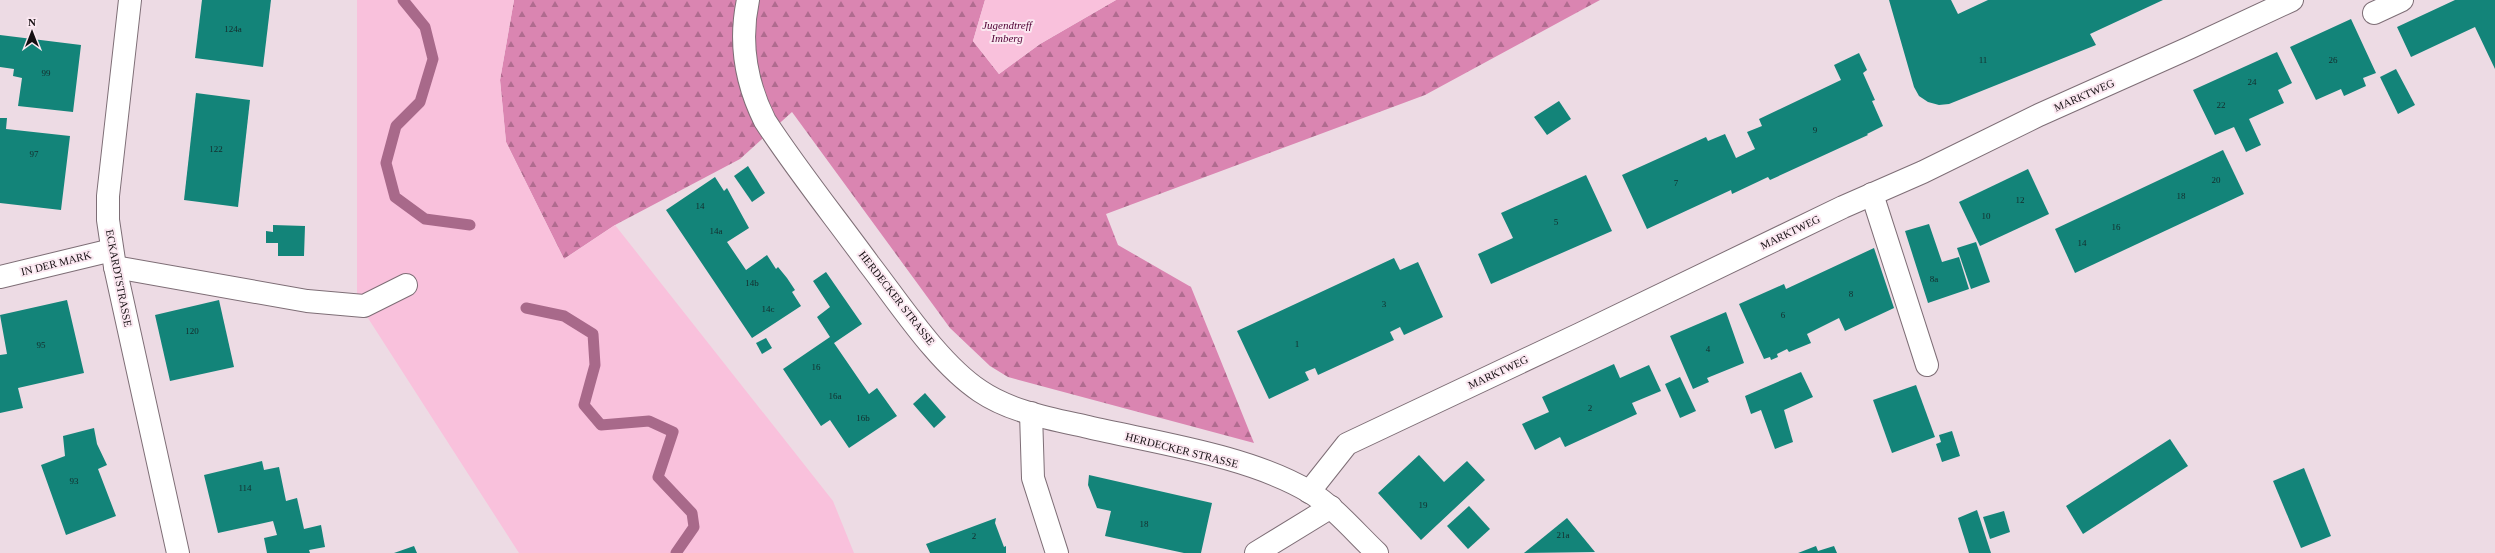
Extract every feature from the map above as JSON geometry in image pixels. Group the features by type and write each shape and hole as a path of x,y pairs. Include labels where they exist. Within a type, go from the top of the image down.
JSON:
{"street":[{"name":"ECKARDTSTRASSE","path":"130,0 108,196 108,220 114,258 178,553"},
{"name":"HERDECKER STRASSE","path":"748,0 744,18 746,72 754,100 780,143 922,335 965,379 980,391 1030,413 1231,461 1271,473 1309,492 1331,507 1377,553"},
{"name":"MARKTWEG","path":"1309,492 1347,444 1872,194 1923,172 2039,115 2190,48 2292,0"},
{"path":"2374,13 2402,0"},
{"path":"1872,194 1927,365"},
{"name":"IN DER MARK","path":"0,277 114,258"},
{"path":"114,258 307,301 364,306 406,285"},
{"path":"1030,413 1033,478 1057,553"},
{"path":"1265,551 1331,507"}],"green space":[{"path":"357,0 514,0 500,80 506,142 564,259 615,225 833,501 854,553 519,553 357,301"},
{"path":"514,0 985,0 973,41 999,74 1040,44 1116,0 1600,0 1425,95 1106,214 1118,245 1191,287 1254,443 1008,377 990,366 950,328 792,112 740,159 615,225 564,259 506,142 500,80"},
{"name":"Jugendtreff Imberg","path":"985,0 1116,0 1040,44 999,74 973,41"}],"building":[{"path":"202,0 271,0 263,67 195,58"},
{"path":"1889,0 1951,0 1958,14 1988,0 2163,0 2090,34 2096,45 1949,104 1939,105 1928,102 1919,96 1914,87"},
{"path":"2455,0 2495,0 2495,69 2475,27 2411,57 2397,27"},
{"path":"2351,19 2376,73 2363,78 2366,86 2344,96 2341,89 2316,100 2290,47"},
{"path":"0,35 81,45 73,112 18,106 22,78 13,76 14,69 0,67"},
{"path":"2277,52 2292,83 2278,90 2284,103 2249,119 2261,145 2246,152 2234,127 2215,135 2193,90"},
{"path":"1859,53 1867,70 1863,73 1875,100 1872,101 1883,126 1867,134 1868,135 1770,180 1768,177 1732,194 1731,190 1647,229 1622,175 1706,137 1708,141 1725,134 1736,158 1755,149 1747,132 1762,126 1759,119 1841,80 1834,65"},
{"path":"2396,69 2415,105 2398,114 2380,77"},
{"path":"196,93 250,100 238,207 184,200"},
{"path":"1559,101 1571,119 1547,135 1534,117"},
{"path":"0,118 7,118 6,129 70,136 61,210 0,203"},
{"path":"2223,150 2244,194 2075,273 2055,229"},
{"path":"748,166 765,193 752,202 734,176"},
{"path":"2028,169 2049,214 1980,246 1959,202"},
{"path":"1586,175 1612,231 1491,284 1478,254 1513,238 1501,213"},
{"path":"715,177 724,191 727,188 749,228 727,242 746,270 767,255 776,269 778,267 795,290 792,292 801,306 752,338 666,210"},
{"path":"1929,224 1942,262 1959,257 1969,289 1928,303 1905,231"},
{"path":"273,225 305,226 304,256 278,256 278,243 266,243 266,231 273,232"},
{"path":"1976,242 1990,282 1971,289 1957,248"},
{"path":"1874,248 1894,308 1845,331 1839,318 1807,334 1811,343 1789,352 1787,349 1777,354 1778,357 1771,360 1770,357 1764,359 1739,304 1784,284 1786,289"},
{"path":"1394,258 1400,270 1418,262 1443,317 1404,335 1400,327 1390,332 1394,340 1318,375 1315,368 1305,372 1309,380 1269,399 1237,331"},
{"path":"826,272 862,324 834,343 869,394 877,388 897,416 849,448 830,420 821,426 783,369 830,337 817,317 830,307 813,281"},
{"path":"67,300 84,373 18,388 23,408 0,413 0,355 7,354 0,315"},
{"path":"219,300 234,367 170,381 155,315"},
{"path":"1726,312 1744,363 1707,378 1709,382 1693,389 1670,336"},
{"path":"766,338 772,348 762,354 756,343"},
{"path":"1614,364 1620,378 1649,365 1661,391 1632,403 1637,414 1565,447 1560,437 1535,450 1522,424 1549,412 1542,397"},
{"path":"1801,372 1813,397 1784,410 1793,442 1775,449 1761,410 1751,414 1745,396"},
{"path":"1680,377 1696,411 1680,418 1665,384"},
{"path":"1916,385 1935,437 1892,453 1873,400"},
{"path":"925,393 946,417 934,428 913,404"},
{"path":"94,428 97,444 107,465 98,469 116,516 66,535 41,465 65,456 63,436"},
{"path":"1952,431 1960,456 1942,462 1936,444 1941,442 1939,435"},
{"path":"2170,439 2188,466 2083,534 2066,506"},
{"path":"1419,455 1444,482 1467,461 1485,480 1421,540 1378,493"},
{"path":"262,461 264,470 279,467 286,501 297,498 304,529 321,525 325,547 309,550 310,553 267,553 264,538 277,535 273,521 218,533 204,475"},
{"path":"2304,468 2331,536 2301,548 2273,481"},
{"path":"1089,475 1212,503 1201,553 1184,553 1105,536 1111,511 1097,508 1088,485"},
{"path":"1469,506 1490,529 1468,549 1447,526"},
{"path":"1977,510 1991,553 1969,553 1958,518"},
{"path":"2004,511 2010,532 1990,539 1983,517"},
{"path":"996,518 995,523 1004,547 1006,546 1006,553 930,553 926,544"},
{"path":"1567,518 1595,552 1524,553"},
{"path":"414,546 417,553 394,553"},
{"path":"1816,546 1818,551 1834,546 1837,553 1798,553"}],"waterway":[{"path":"403,0 425,27 433,59 420,102 396,126 386,163 395,197 425,219 470,225"},
{"path":"526,308 564,316 593,334 595,365 584,405 601,425 649,421 673,432 658,477 692,513 694,527 676,553"}]}
